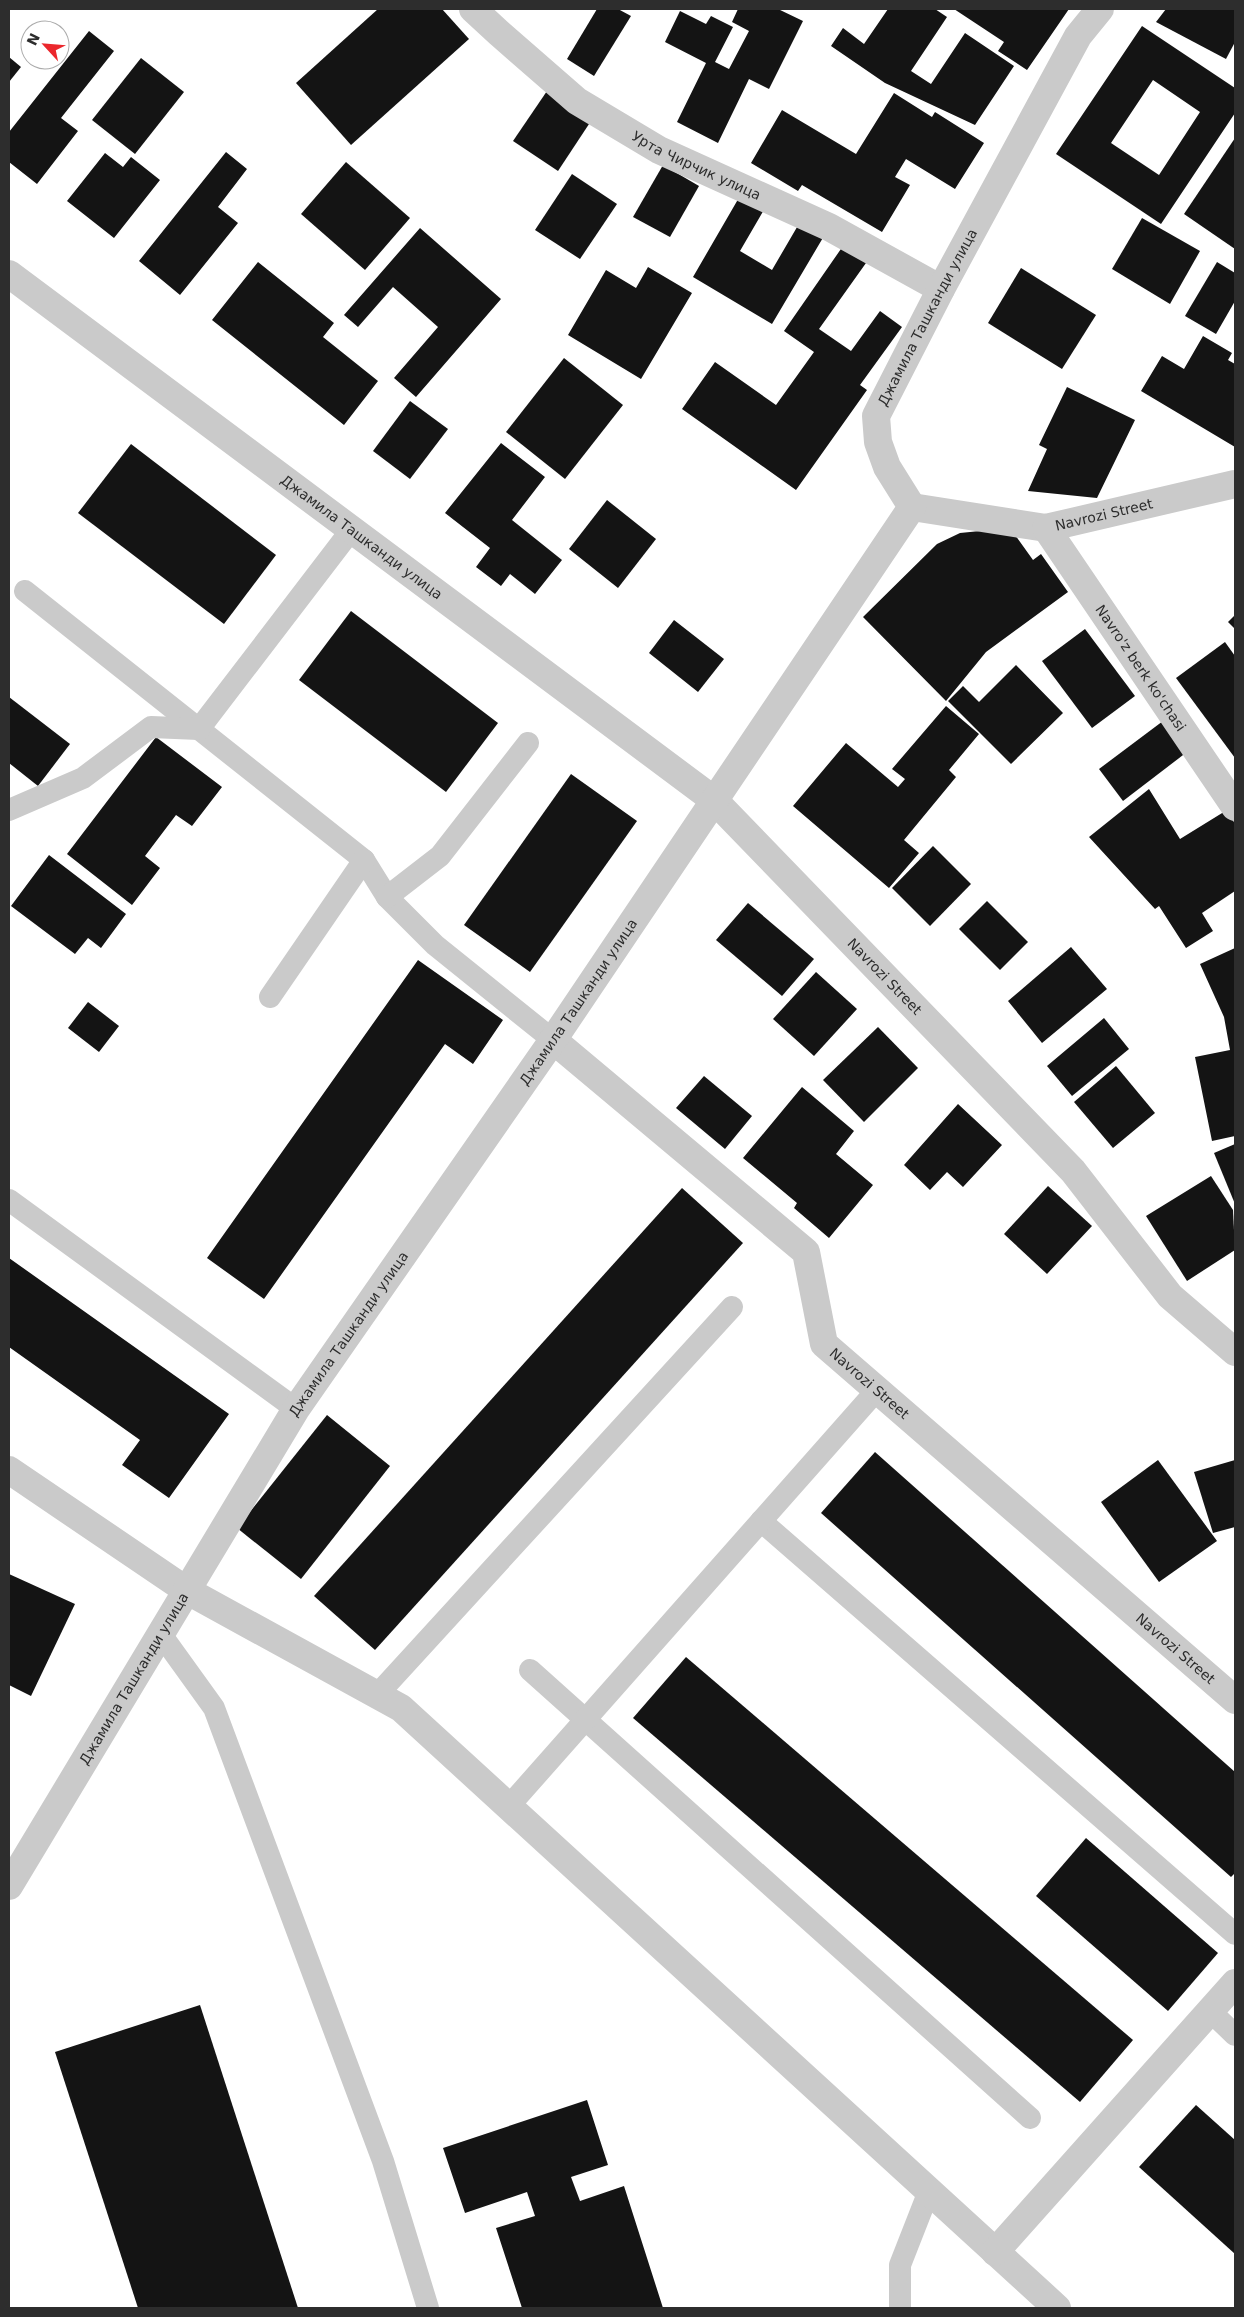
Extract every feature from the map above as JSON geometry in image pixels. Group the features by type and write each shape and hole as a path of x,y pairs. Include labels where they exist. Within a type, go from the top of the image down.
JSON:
{"street":[{"name":"Урта Чирчик улица","path":"473,9 577,101 659,150 829,227 941,289"},
{"name":"Джамила Ташканди улица","path":"9,1886 296,1408 553,1040 912,507 886,467 878,442 876,416 941,289 1078,36 1100,9"},
{"name":"Джамила Ташканди улица","path":"9,274 714,800"},
{"name":"Navrozi Street","path":"912,507 1046,528 1235,484"},
{"name":"Navro'z berk ko'chasi","path":"1046,528 1235,807"},
{"name":"Navrozi Street","path":"714,800 1073,1171 1170,1296 1235,1352"},
{"name":"Navrozi Street","path":"553,1040 806,1252 824,1344 1235,1700"},
{"path":"9,1470 186,1590 401,1708 1057,2308"},
{"path":"996,2252 1235,1983"}],"lane":[{"path":"199,729 352,529"},
{"path":"25,591 364,860 387,897 435,945 553,1040"},
{"path":"9,810 83,778 151,727 199,729"},
{"path":"387,897 440,856 528,743"},
{"path":"270,997 364,860"},
{"path":"9,1200 296,1408"},
{"path":"377,1695 732,1307"},
{"path":"509,1806 877,1390"},
{"path":"761,1521 1235,1934"},
{"path":"160,1633 214,1708 382,2161 428,2308"},
{"path":"530,1670 1030,2118"},
{"path":"1210,2012 1235,2034"},
{"path":"900,2308 900,2265 930,2191"}],"building":[{"path":"378,9 442,9 469,39 351,145 296,83"},
{"path":"597,9 618,9 631,16 594,76 567,59"},
{"path":"738,9 778,9 803,21 769,89 749,79 718,143 677,122 706,63 665,42 680,11 706,24 711,16 733,27 715,62 729,69 749,31 732,22"},
{"path":"888,9 935,9 947,17 911,71 931,84 965,33 1014,66 975,125 885,83 831,46 843,28 864,44"},
{"path":"954,9 1069,9 1027,70 998,51 1004,42"},
{"path":"1166,9 1235,9 1235,42 1226,59 1156,22"},
{"path":"1142,26 1235,88 1235,113 1161,224 1056,154","holes":["1153,80 1200,112 1159,175 1111,143"]},
{"path":"89,31 114,51 61,118 78,131 37,184 9,162 9,132 58,70 70,70 70,55"},
{"path":"9,57 20,68 9,82"},
{"path":"141,58 184,92 135,154 92,120"},
{"path":"547,91 591,121 558,171 513,141"},
{"path":"894,93 932,117 935,112 984,143 955,189 906,159 895,177 910,185 882,232 802,185 798,191 751,163 782,110 856,154"},
{"path":"1235,138 1235,249 1184,214"},
{"path":"226,152 247,169 218,207 238,223 180,295 139,261"},
{"path":"105,153 123,167 131,157 160,180 114,238 67,201"},
{"path":"346,162 410,218 365,270 301,214"},
{"path":"663,165 699,186 670,237 633,217"},
{"path":"572,174 617,204 580,259 535,230"},
{"path":"744,189 768,203 740,251 772,270 800,222 824,236 772,324 693,277"},
{"path":"1142,218 1200,251 1170,304 1112,269"},
{"path":"420,228 501,299 416,397 394,378 438,327 393,287 358,327 344,315"},
{"path":"843,246 866,263 819,329 851,351 880,311 902,327 860,385 867,390 796,490 682,409 715,362 776,405 814,352 784,331"},
{"path":"258,262 334,323 323,337 378,381 344,425 212,320"},
{"path":"1217,262 1235,273 1235,301 1216,334 1185,316"},
{"path":"648,267 692,293 641,379 568,335 606,270 636,288"},
{"path":"1021,268 1096,315 1062,369 988,323"},
{"path":"1203,336 1232,353 1228,360 1235,364 1235,447 1141,391 1162,356 1184,369"},
{"path":"564,358 623,405 565,479 506,432"},
{"path":"1067,387 1135,420 1097,498 1028,491 1047,449 1039,445"},
{"path":"410,401 448,429 410,479 373,451"},
{"path":"501,443 545,477 512,520 562,560 535,594 510,574 501,586 476,567 490,548 445,513"},
{"path":"131,444 276,555 224,624 78,513"},
{"path":"607,500 656,539 618,588 569,549"},
{"path":"1010,528 1033,560 1041,554 1068,592 986,652 946,701 863,617 937,544 960,533"},
{"path":"351,611 498,723 446,792 299,680"},
{"path":"1235,615 1235,629 1228,622"},
{"path":"674,620 724,659 698,692 649,653"},
{"path":"1085,629 1135,696 1092,728 1042,661"},
{"path":"1225,642 1235,656 1235,758 1176,678"},
{"path":"1016,665 1063,713 1011,764 948,701 963,686 979,702"},
{"path":"9,697 70,744 38,786 9,763"},
{"path":"946,706 979,734 949,770 956,777 904,840 919,853 889,888 793,806 846,743 898,787 905,779 892,769"},
{"path":"1163,721 1187,752 1123,801 1099,769"},
{"path":"156,737 222,787 192,826 176,815 145,856 160,868 132,905 67,854"},
{"path":"571,774 637,821 530,972 464,925"},
{"path":"1149,789 1180,839 1227,810 1235,824 1235,891 1202,913 1213,931 1186,948 1159,906 1155,909 1089,837"},
{"path":"933,846 971,884 930,926 892,888"},
{"path":"49,855 126,914 101,948 88,938 75,954 11,906"},
{"path":"987,901 1028,942 1000,970 959,929"},
{"path":"748,903 814,959 782,996 716,940"},
{"path":"1071,947 1107,989 1042,1043 1008,1001"},
{"path":"1235,948 1235,1136 1212,1141 1195,1057 1230,1050 1224,1017 1200,964"},
{"path":"418,960 503,1020 473,1064 445,1044 264,1299 207,1258"},
{"path":"816,972 857,1009 814,1056 773,1019"},
{"path":"88,1002 119,1026 99,1052 68,1028"},
{"path":"1104,1018 1129,1049 1072,1096 1047,1066"},
{"path":"878,1027 918,1068 864,1122 823,1080"},
{"path":"1116,1066 1155,1113 1113,1148 1074,1102"},
{"path":"704,1076 752,1116 725,1149 676,1108"},
{"path":"802,1087 854,1131 836,1154 873,1185 829,1238 794,1208 797,1203 743,1158"},
{"path":"958,1104 1002,1145 963,1187 947,1172 930,1190 904,1165"},
{"path":"1235,1144 1235,1204 1214,1153"},
{"path":"1211,1176 1233,1210 1235,1250 1187,1281 1146,1216"},
{"path":"1048,1186 1092,1226 1047,1274 1004,1234"},
{"path":"682,1188 743,1243 375,1650 314,1596"},
{"path":"9,1258 229,1414 169,1498 122,1465 140,1440 9,1347"},
{"path":"327,1415 390,1466 301,1579 237,1528"},
{"path":"875,1452 1235,1772 1235,1873 1231,1877 821,1513"},
{"path":"1158,1460 1217,1541 1159,1582 1101,1502"},
{"path":"1235,1460 1235,1527 1213,1533 1194,1472"},
{"path":"9,1574 75,1604 31,1696 9,1685"},
{"path":"686,1657 1133,2040 1080,2102 633,1718"},
{"path":"1086,1838 1218,1953 1168,2011 1036,1896"},
{"path":"200,2005 298,2308 138,2308 55,2052"},
{"path":"587,2100 608,2165 571,2177 580,2201 624,2186 663,2308 522,2308 496,2228 535,2216 527,2192 465,2213 443,2148"},
{"path":"1196,2105 1235,2140 1235,2254 1139,2167"}]}
